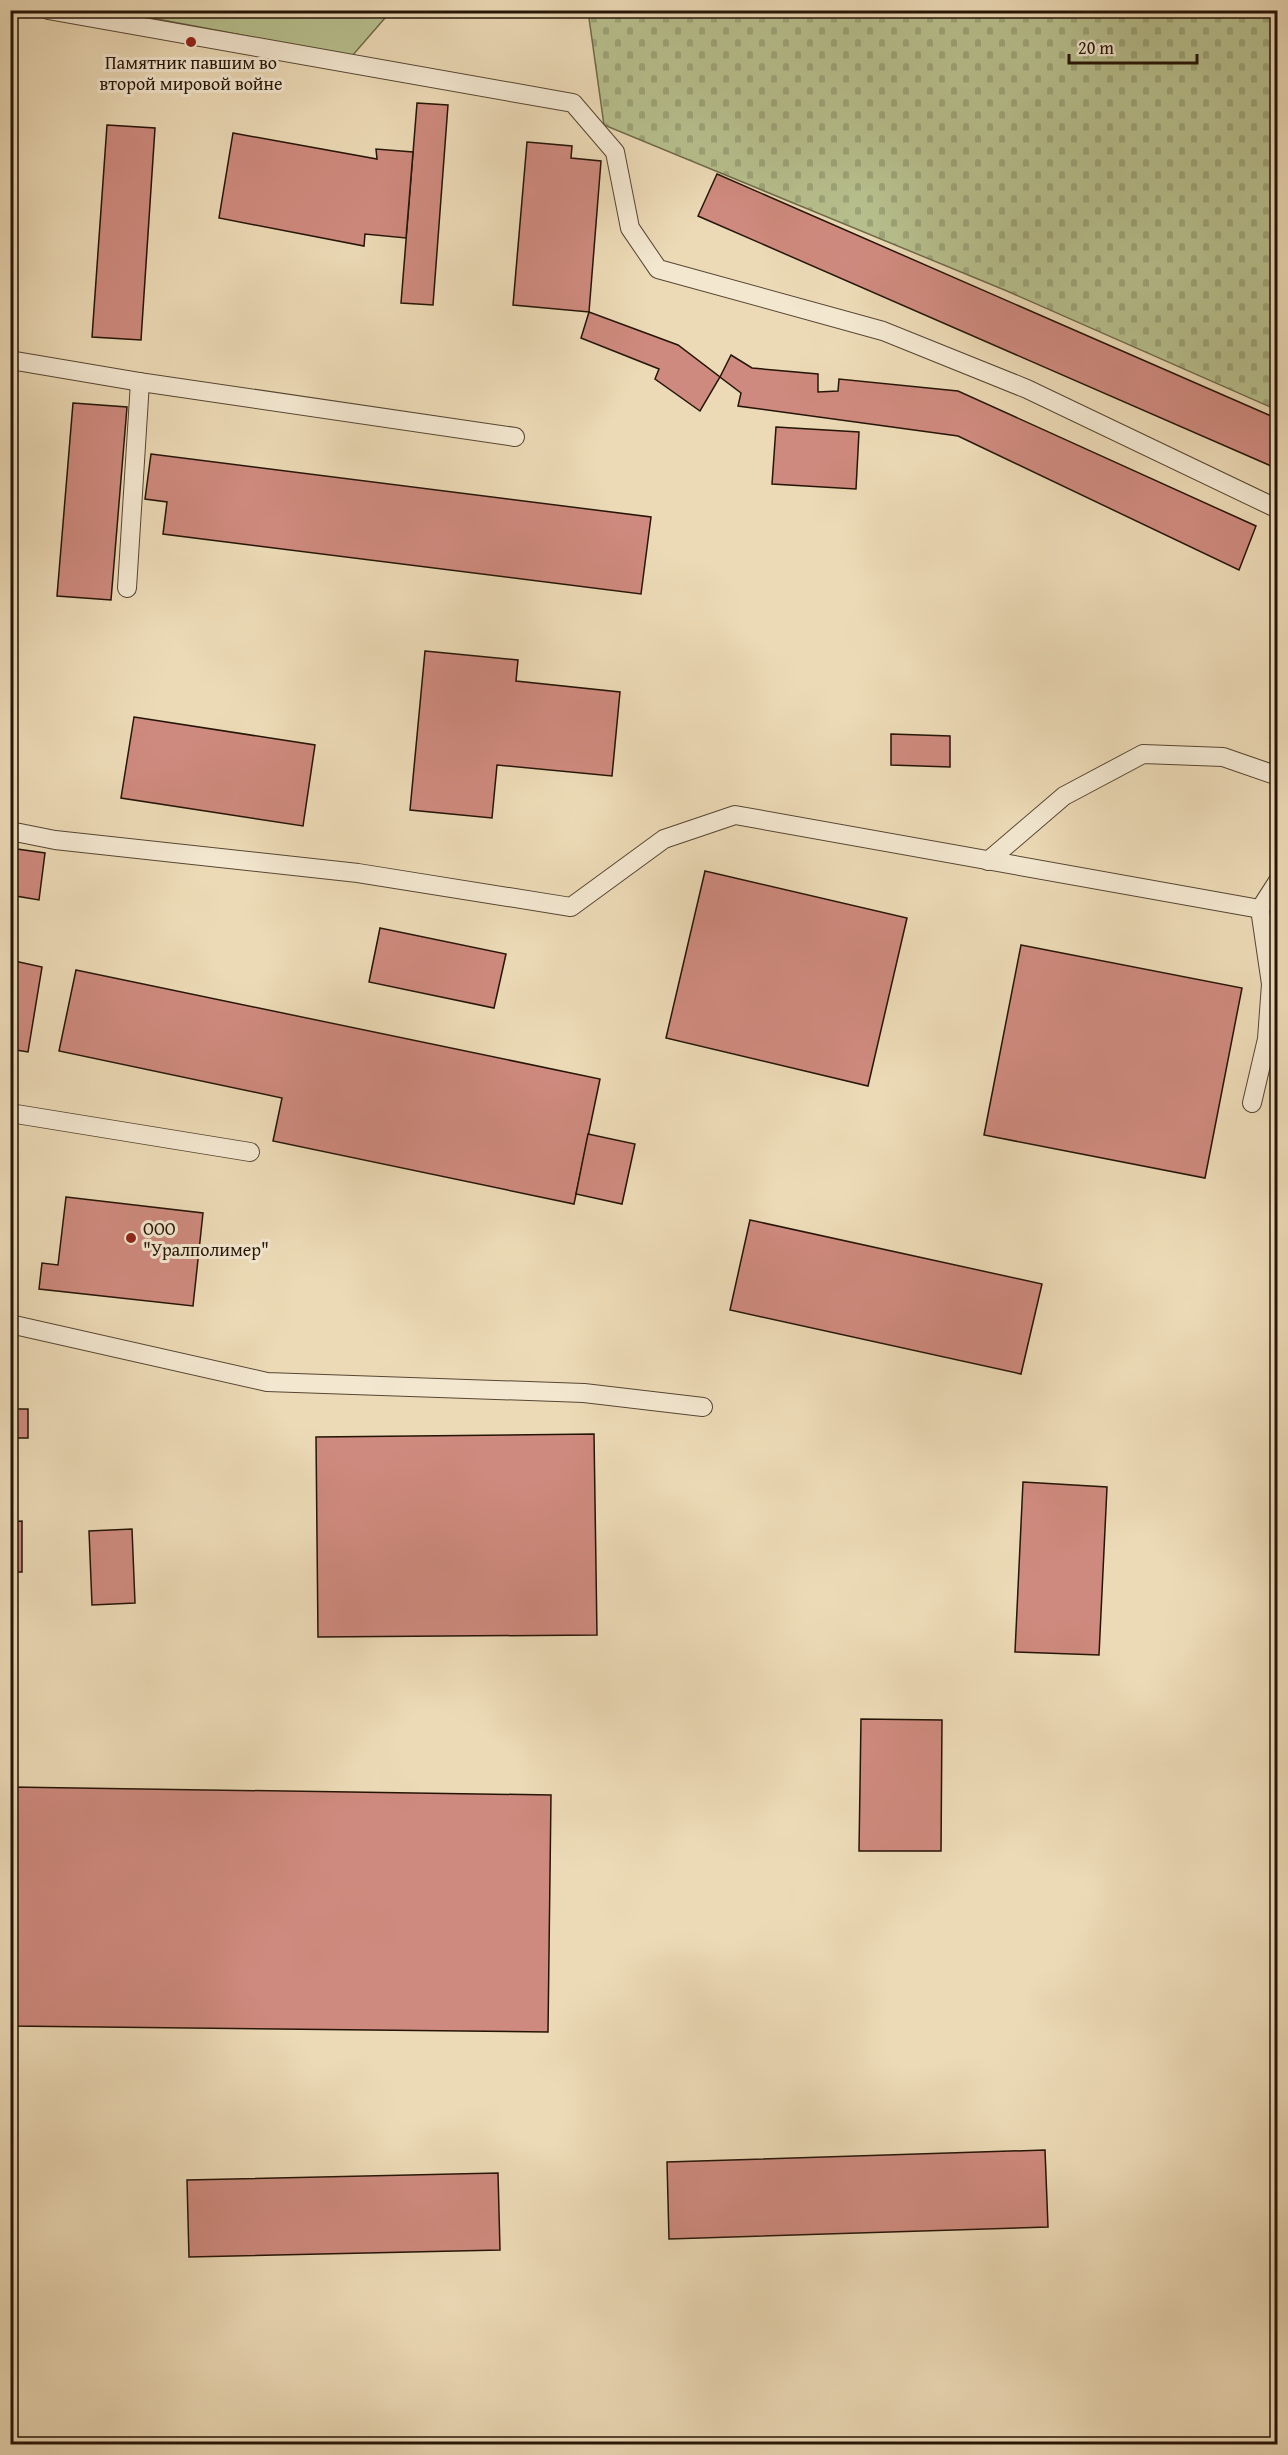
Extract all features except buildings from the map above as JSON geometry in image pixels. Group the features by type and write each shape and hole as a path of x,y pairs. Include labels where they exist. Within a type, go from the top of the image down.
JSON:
{"lane":[{"path":"48,10 573,103 615,152 630,228 658,269 883,331 1027,388 1278,509"},
{"path":"10,360 140,382 515,437"},
{"path":"127,588 140,382"},
{"path":"988,861 1064,796 1143,754 1223,757 1278,776"},
{"path":"10,831 55,840 358,873 571,907 664,839 735,815 1260,909"},
{"path":"1252,1103 1267,1039 1271,984 1260,909 1278,881"},
{"path":"10,1113 250,1152"},
{"path":"10,1324 267,1382 584,1393 703,1407"}],"green space":[{"path":"378,10 385,18 352,56 115,11"},
{"path":"588,11 1277,11 1277,410 1007,291 604,125"}],"place":[{"name":"Памятник павшим во второй мировой войне","path":"191,42"},
{"name":"OOO \"Уралполимер\"","path":"131,1238"}]}
